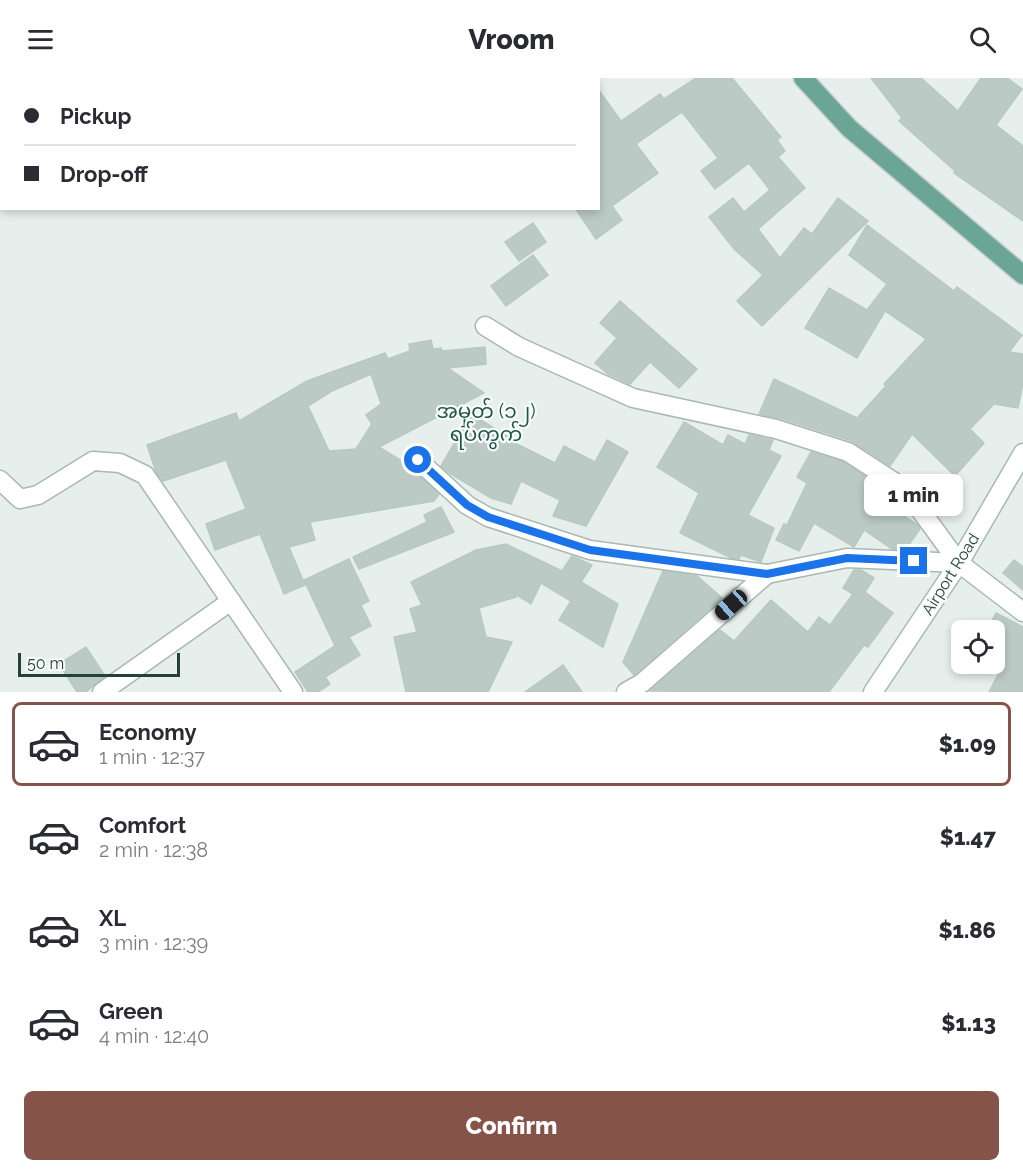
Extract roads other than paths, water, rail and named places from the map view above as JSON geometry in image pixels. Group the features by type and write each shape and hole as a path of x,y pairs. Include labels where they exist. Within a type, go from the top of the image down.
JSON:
{"main road":[{"path":"803,78 849,128 1023,275"}],"street":[{"path":"485,326 519,347 633,398 776,429 848,452 905,489 959,563 1023,612"},
{"name":"Airport Road","path":"873,692 959,563 1023,453"},
{"path":"418,460 467,505 488,517 590,550 767,574 847,558 959,563"},
{"path":"0,480 20,499 38,495 93,461 120,463 145,475 293,692"},
{"path":"626,692 642,683 767,574"},
{"path":"102,692 231,601"}],"district":[{"name":"အမှတ် (၁၂) ရပ်ကွက်","path":"486,422"}]}
